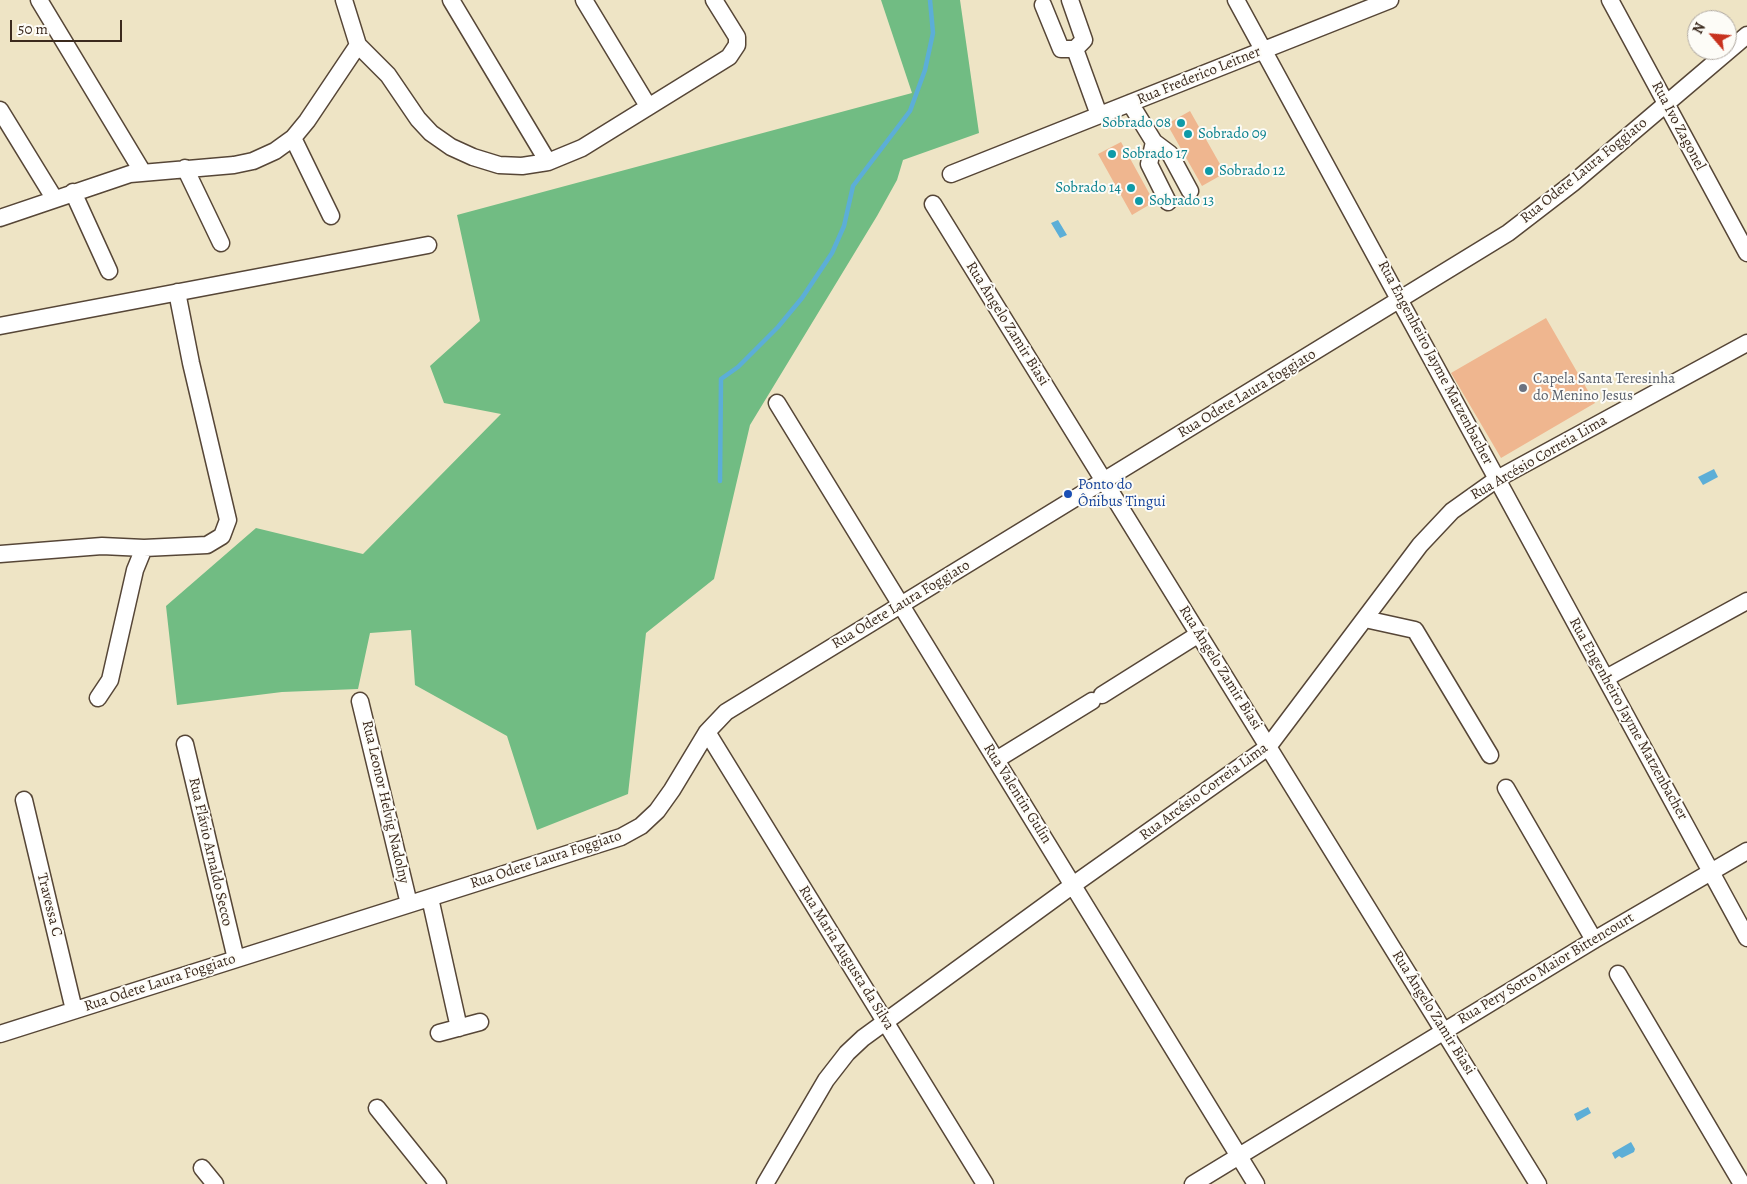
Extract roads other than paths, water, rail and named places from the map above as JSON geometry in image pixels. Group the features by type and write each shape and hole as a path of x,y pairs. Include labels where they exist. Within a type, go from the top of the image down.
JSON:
{"street":[{"path":"39,0 142,171"},
{"path":"344,0 358,45 388,75 418,119 451,147 473,158 500,165 522,166 548,162 582,148 735,51 737,38 714,0"},
{"path":"451,0 548,162"},
{"path":"584,0 648,106"},
{"path":"1043,5 1061,49 1075,49 1084,40 1070,0"},
{"name":"Rua Engenheiro Jayme Matzenbacher","path":"1236,0 1747,938"},
{"name":"Rua Frederico Leitner","path":"951,174 1390,0"},
{"name":"Rua Ivo Zagonel","path":"1610,0 1747,253"},
{"name":"Rua Odete Laura Foggiato","path":"0,1034 621,837 641,826 657,811 707,732 726,712 1474,255 1540,209 1747,34"},
{"path":"0,218 54,198 142,171 234,165 254,161 294,138 358,45"},
{"path":"1075,49 1099,115"},
{"path":"1130,103 1154,142 1170,154 1190,191"},
{"path":"0,110 54,198"},
{"path":"294,138 331,216"},
{"path":"1154,142 1149,164 1168,202"},
{"path":"185,168 221,244"},
{"path":"73,192 109,271"},
{"name":"Rua Ângelo Zamir Biasi","path":"933,204 1538,1184"},
{"path":"0,326 428,245"},
{"path":"0,554 102,546 144,548 207,545 222,536 228,520 191,363 177,292"},
{"name":"Rua Arcésio Correia Lima","path":"765,1184 826,1080 847,1053 885,1021 1268,747 1434,528 1468,498 1497,479 1747,343"},
{"name":"Rua Valentin Gulin","path":"777,403 1256,1184"},
{"path":"98,698 110,680 135,570 144,548"},
{"path":"1606,678 1747,601"},
{"path":"1365,619 1415,630 1490,755"},
{"path":"996,760 1199,634"},
{"name":"Rua Leonor Helvig Nadolny","path":"360,701 409,904"},
{"name":"Rua Maria Augusta da Silva","path":"707,732 985,1184"},
{"name":"Rua Flávio Arnaldo Secco","path":"185,744 236,959"},
{"path":"1506,788 1594,940"},
{"name":"Travessa C","path":"24,800 74,1010"},
{"name":"Rua Pery Sotto Maior Bittencourt","path":"1194,1184 1594,940 1747,851"},
{"path":"430,898 459,1028"},
{"path":"1618,974 1742,1184"},
{"path":"439,1033 480,1022"},
{"path":"377,1108 438,1184"},
{"path":"202,1168 215,1184"}],"water":[{"path":"1058,220 1067,235 1060,238 1051,223"},
{"path":"1714,469 1718,477 1703,485 1698,477"},
{"path":"1588,1107 1591,1113 1577,1121 1574,1114"},
{"path":"1631,1142 1635,1149 1634,1152 1615,1159 1612,1153"}],"waterway":[{"path":"720,481 721,379 738,367 778,327 802,298 832,253 844,226 853,186 910,111 925,70 933,33 930,0"}],"place":[{"name":"Sobrado 08","path":"1181,123"},
{"name":"Sobrado 09","path":"1188,134"},
{"name":"Sobrado 17","path":"1112,154"},
{"name":"Sobrado 12","path":"1209,171"},
{"name":"Sobrado 14","path":"1131,188"},
{"name":"Sobrado 13","path":"1139,201"},
{"name":"Capela Santa Teresinha do Menino Jesus","path":"1523,388"},
{"name":"Ponto do Ônibus Tingui","path":"1068,494"}]}
